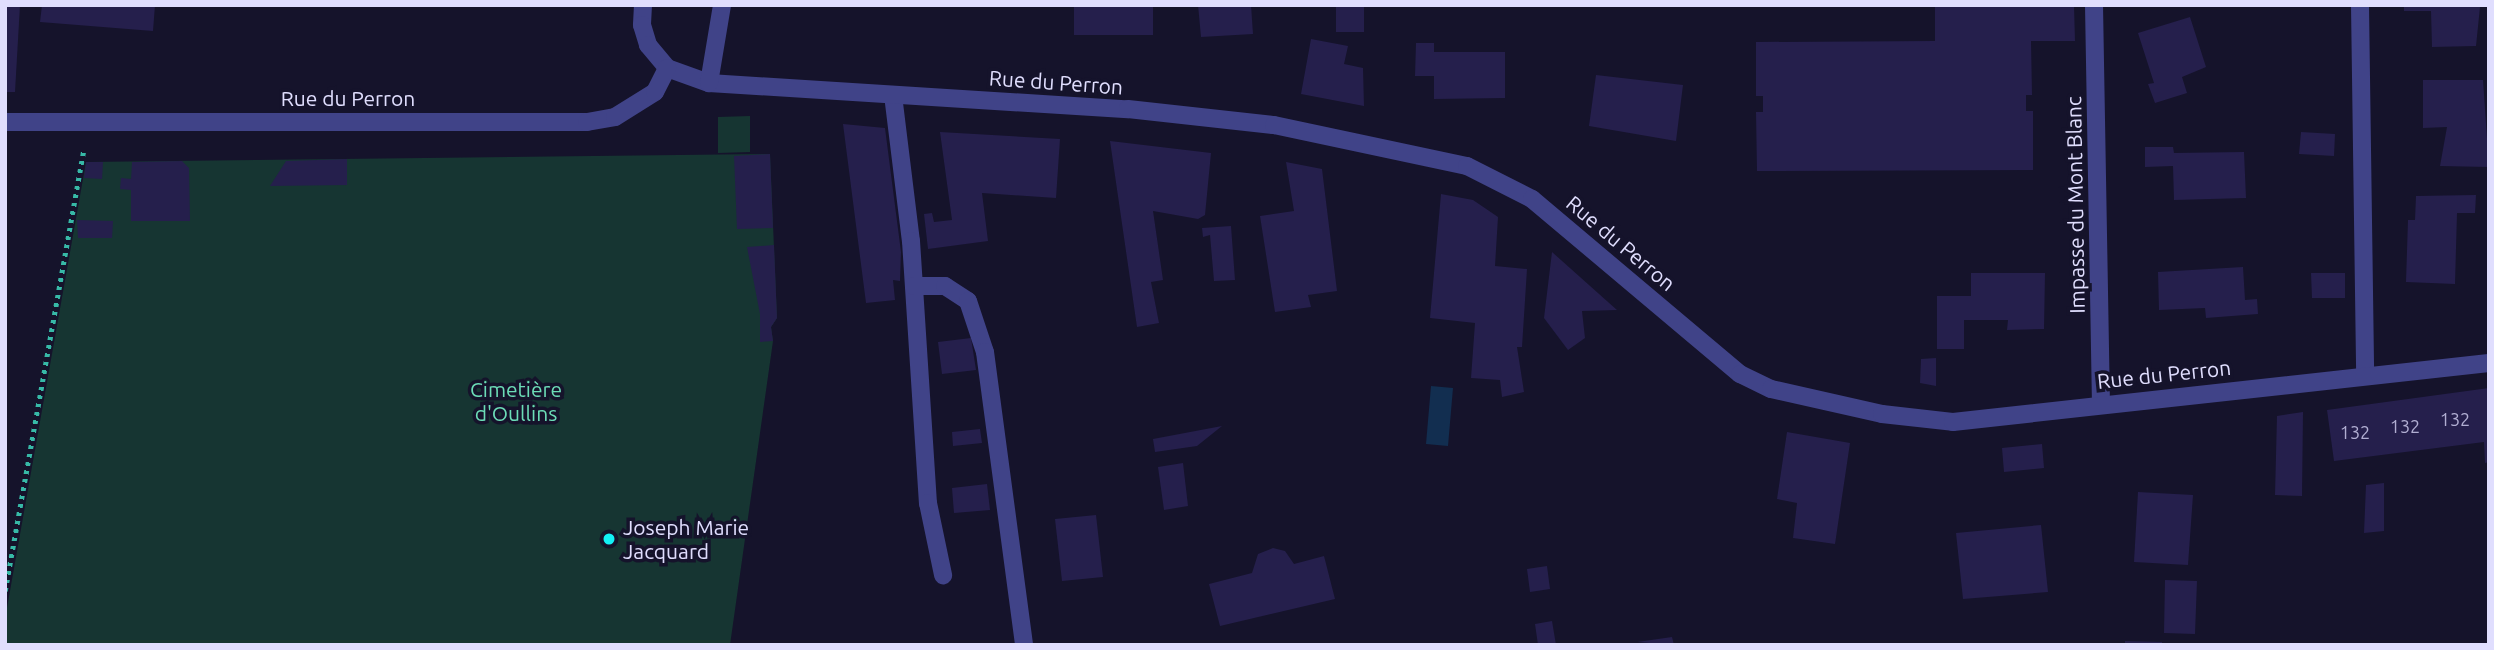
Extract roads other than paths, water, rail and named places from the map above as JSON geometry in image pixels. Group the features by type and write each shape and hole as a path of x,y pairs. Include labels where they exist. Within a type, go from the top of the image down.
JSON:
{"street":[{"path":"643,5 642,25 648,45 667,68"},
{"path":"709,83 722,5"},
{"name":"Impasse du Mont Blanc","path":"2094,5 2101,403"},
{"path":"2360,5 2365,374"},
{"name":"Rue du Perron","path":"5,122 587,122 615,117 655,92 667,68 709,83 1128,109 1274,125 1467,166 1532,199 1740,374 1771,389 1917,421 1953,422 2101,403 2489,363"},
{"path":"893,95 914,286 928,503 943,575"},
{"path":"914,286 945,286 968,301 985,352 1024,645"}],"water":[{"path":"1431,386 1453,388 1448,446 1426,444"}],"place":[{"name":"Joseph Marie Jacquard","path":"609,539"}],"park label":[{"name":"Cimetière d'Oullins","path":"516,401"}]}
